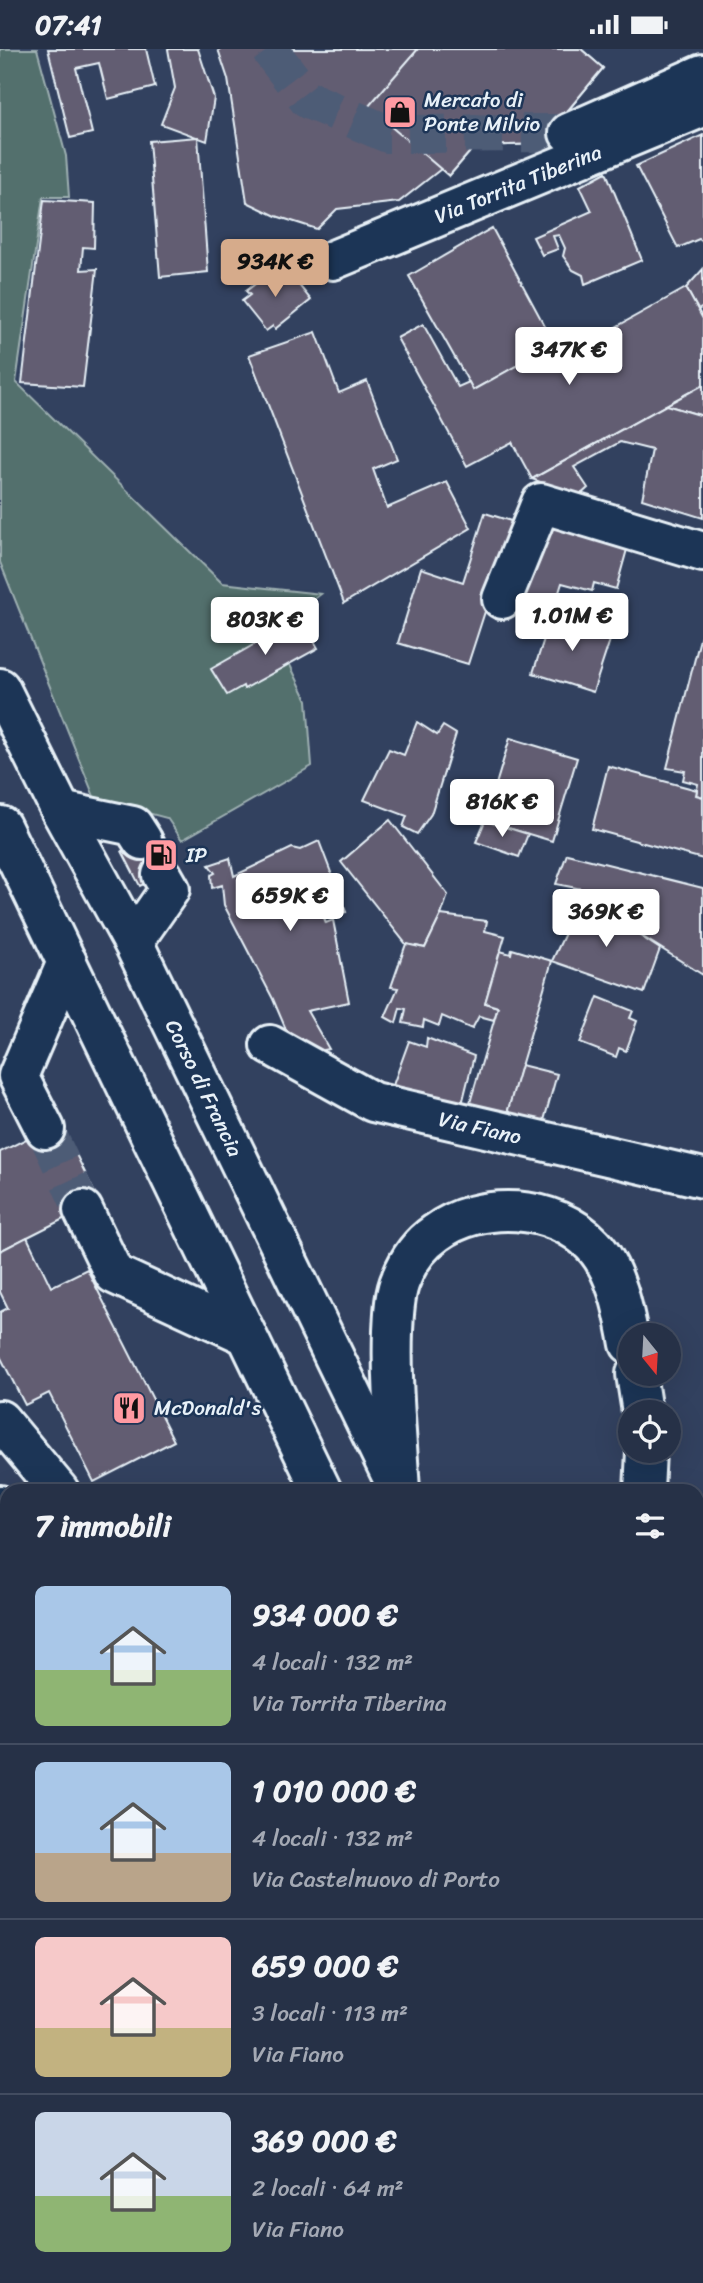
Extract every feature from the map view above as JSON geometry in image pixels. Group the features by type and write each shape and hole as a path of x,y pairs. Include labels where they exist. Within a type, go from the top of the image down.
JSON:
{"main road":[{"path":"569,133 703,74"},
{"name":"Via Torrita Tiberina","path":"334,260 703,107"},
{"path":"502,599 541,503 703,552"},
{"name":"Corso di Francia","path":"0,688 61,811 133,941 396,1484"},
{"path":"61,811 134,826 142,840"},
{"path":"5,839 67,962 315,1484"},
{"path":"133,941 170,889 162,875"},
{"path":"45,1129 18,1076 67,962"},
{"name":"Via Fiano","path":"270,1045 373,1102 703,1178"},
{"path":"83,1210 114,1274 246,1335"},
{"path":"399,1484 392,1359 395,1301 400,1281 418,1248 437,1231 456,1221 505,1211 545,1216 578,1231 592,1243 606,1262 625,1323"},
{"path":"4,1424 53,1484"},
{"path":"644,1484 645,1463"}],"green space":[{"path":"0,49 37,49 66,156 69,197 43,197 16,382 222,583 321,594 273,630 307,700 312,766 182,840 167,818 95,799 0,562"}],"building":[{"path":"48,49 146,49 155,87 108,99 99,63 76,68 92,133 70,138"},
{"path":"168,49 198,49 214,98 207,141 161,124 175,88"},
{"name":"Mercato di Ponte Milvio","path":"218,49 581,49 603,68 540,144 475,146 449,176 441,169 399,202 337,209 317,229 276,216 247,202 228,79"},
{"path":"418,49 581,49 603,68 540,144 475,146 449,176 368,107"},
{"path":"703,135 703,242 699,239 678,248 636,166"},
{"path":"198,137 208,272 160,277 149,141"},
{"path":"606,172 642,260 585,284 583,275 573,270 563,256 565,248 559,235 553,236 558,249 542,255 533,237 592,211 580,186"},
{"path":"44,200 95,203 94,248 83,247 81,270 97,269 83,387 22,383"},
{"path":"492,228 555,345 473,390 409,276"},
{"path":"286,269 311,300 275,329 273,326 266,331 242,301 250,295 246,291 272,271 277,277"},
{"path":"703,269 703,307 698,310 686,288"},
{"path":"686,288 703,319 703,385 532,479 512,442 467,466 397,338 423,324 458,387 469,382 473,390 561,341 567,354"},
{"path":"316,332 339,393 367,381 397,459 373,469 387,508 447,482 471,528 344,603 249,355"},
{"path":"703,385 703,416 666,405"},
{"path":"666,405 703,416 703,518 642,499 652,450 620,442 574,467 588,488 579,496 532,479"},
{"path":"541,511 631,535 616,589 594,583 592,591 562,583 552,614 515,605"},
{"path":"485,513 514,522 468,664 398,643 421,568 463,582"},
{"path":"552,614 612,634 593,692 533,673"},
{"path":"301,618 318,648 244,689 243,686 227,695 211,669"},
{"path":"703,627 703,797 696,795 698,784 683,780 685,771 667,768"},
{"path":"417,722 437,735 443,726 456,734 431,814 417,834 403,827 407,816 364,800 389,749 404,755"},
{"path":"510,738 577,758 552,841 485,821"},
{"path":"608,766 697,790 696,795 703,797 703,859 592,829"},
{"path":"390,820 448,895 425,948 406,944 341,862"},
{"path":"485,821 528,834 519,857 476,842"},
{"path":"161,831 179,866 140,886 122,851"},
{"path":"319,841 346,912 324,918 326,923 333,920 349,1002 307,1011 329,1049 310,1053 287,1032 273,999 224,905 222,885 212,888 211,875 215,873 209,865 230,858 234,876 292,848 300,850"},
{"path":"567,854 703,888 703,975 588,902 592,891 556,884"},
{"path":"581,899 660,949 644,993 552,961"},
{"path":"441,915 487,921 485,931 505,936 485,1003 498,1007 494,1020 479,1016 472,1029 442,1016 439,1026 424,1020 423,1027 403,1023 406,1009 400,1008 396,1023 385,1017 398,988 391,987 406,944 425,948"},
{"path":"512,949 552,961 506,1117 469,1106 498,1007 485,1003 500,951 511,954"},
{"path":"598,997 633,1011 630,1018 637,1021 626,1051 619,1048 616,1057 580,1043"},
{"path":"427,1038 474,1056 459,1116 392,1088 409,1041 426,1047"},
{"path":"521,1065 557,1074 543,1124 506,1117"},
{"path":"60,1122 99,1201 0,1251 0,1152"},
{"path":"27,1237 51,1287 87,1269 174,1441 94,1482 49,1393 25,1405 0,1356 0,1312 8,1308 0,1292 0,1251"}],"tunnel":[{"path":"269,49 308,100 388,134 569,133"},
{"path":"45,1129 83,1210"}],"place":[{"name":"Mercato di Ponte Milvio","path":"400,112"},
{"name":"IP","path":"161,855"},
{"name":"McDonald's","path":"129,1408"}]}
